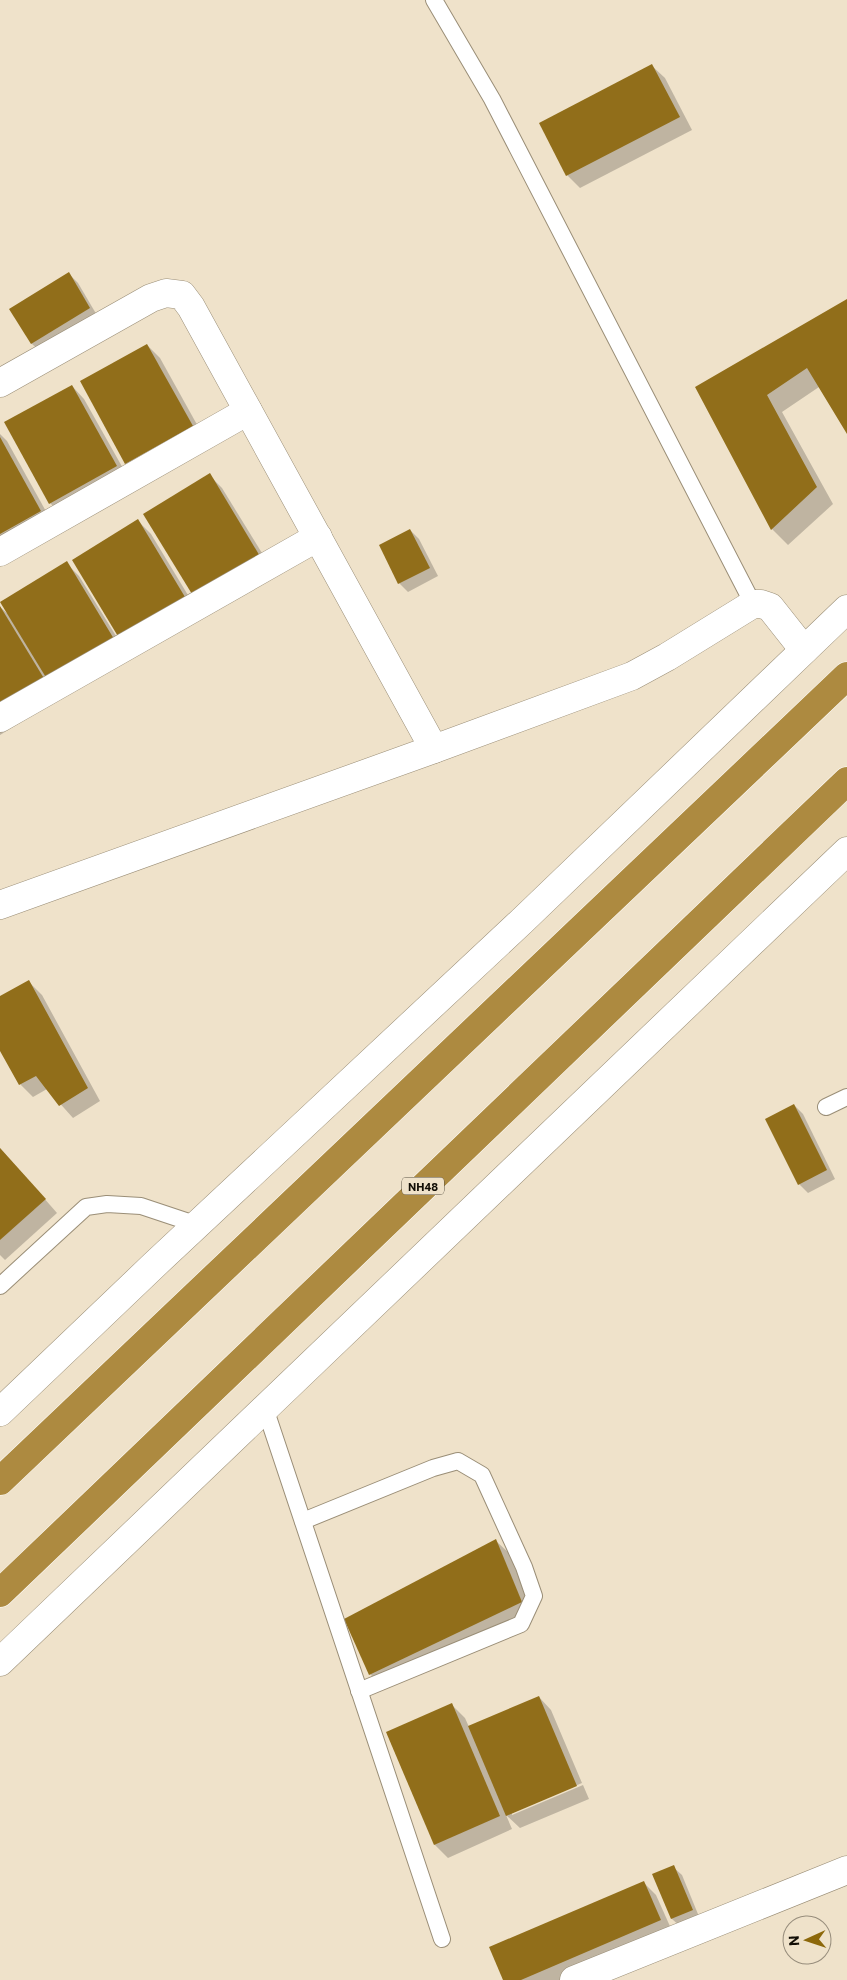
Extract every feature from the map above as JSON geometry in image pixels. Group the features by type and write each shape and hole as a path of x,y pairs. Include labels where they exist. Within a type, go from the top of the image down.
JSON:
{"highway":[{"path":"0,1481 847,676"},
{"name":"NH48","path":"0,1593 847,781"}],"street":[{"path":"0,383 150,298 166,293 182,295 191,307 434,749"},
{"path":"0,552 248,411"},
{"path":"0,718 318,537"},
{"path":"0,905 632,676 667,657 753,604 770,607 804,650"},
{"path":"3,1403 198,1225 522,922 847,609"},
{"path":"0,1662 484,1201 847,851"},
{"path":"574,1980 847,1870"}],"lane":[{"path":"434,0 492,99 753,604"},
{"path":"826,1107 847,1097"},
{"path":"0,1286 86,1207 106,1204 140,1206 198,1225"},
{"path":"265,1408 442,1939"},
{"path":"302,1521 433,1468 458,1461 482,1475 524,1567 534,1596 521,1624 359,1691"}],"building":[{"path":"652,64 680,117 566,176 539,123"},
{"path":"69,272 90,308 31,344 9,309"},
{"path":"847,299 847,434 807,368 767,395 817,487 771,530 695,387"},
{"path":"147,344 193,426 125,464 80,381"},
{"path":"72,385 117,466 49,504 4,422"},
{"path":"0,437 41,511 0,534"},
{"path":"210,473 261,558 195,599 143,514"},
{"path":"138,519 188,602 122,643 72,560"},
{"path":"410,529 430,568 398,584 379,545"},
{"path":"67,561 117,644 50,684 0,602"},
{"path":"0,606 48,685 0,714"},
{"path":"29,980 88,1088 59,1106 36,1076 19,1085 0,1051 0,996"},
{"path":"794,1104 827,1170 798,1185 765,1119"},
{"path":"0,1148 46,1199 0,1240"},
{"path":"496,1539 522,1602 369,1675 344,1619"},
{"path":"539,1696 577,1786 506,1816 468,1726"},
{"path":"452,1703 500,1816 434,1845 386,1732"},
{"path":"674,1865 693,1910 671,1919 652,1874"},
{"path":"644,1881 661,1920 521,1980 503,1980 489,1947"}]}
